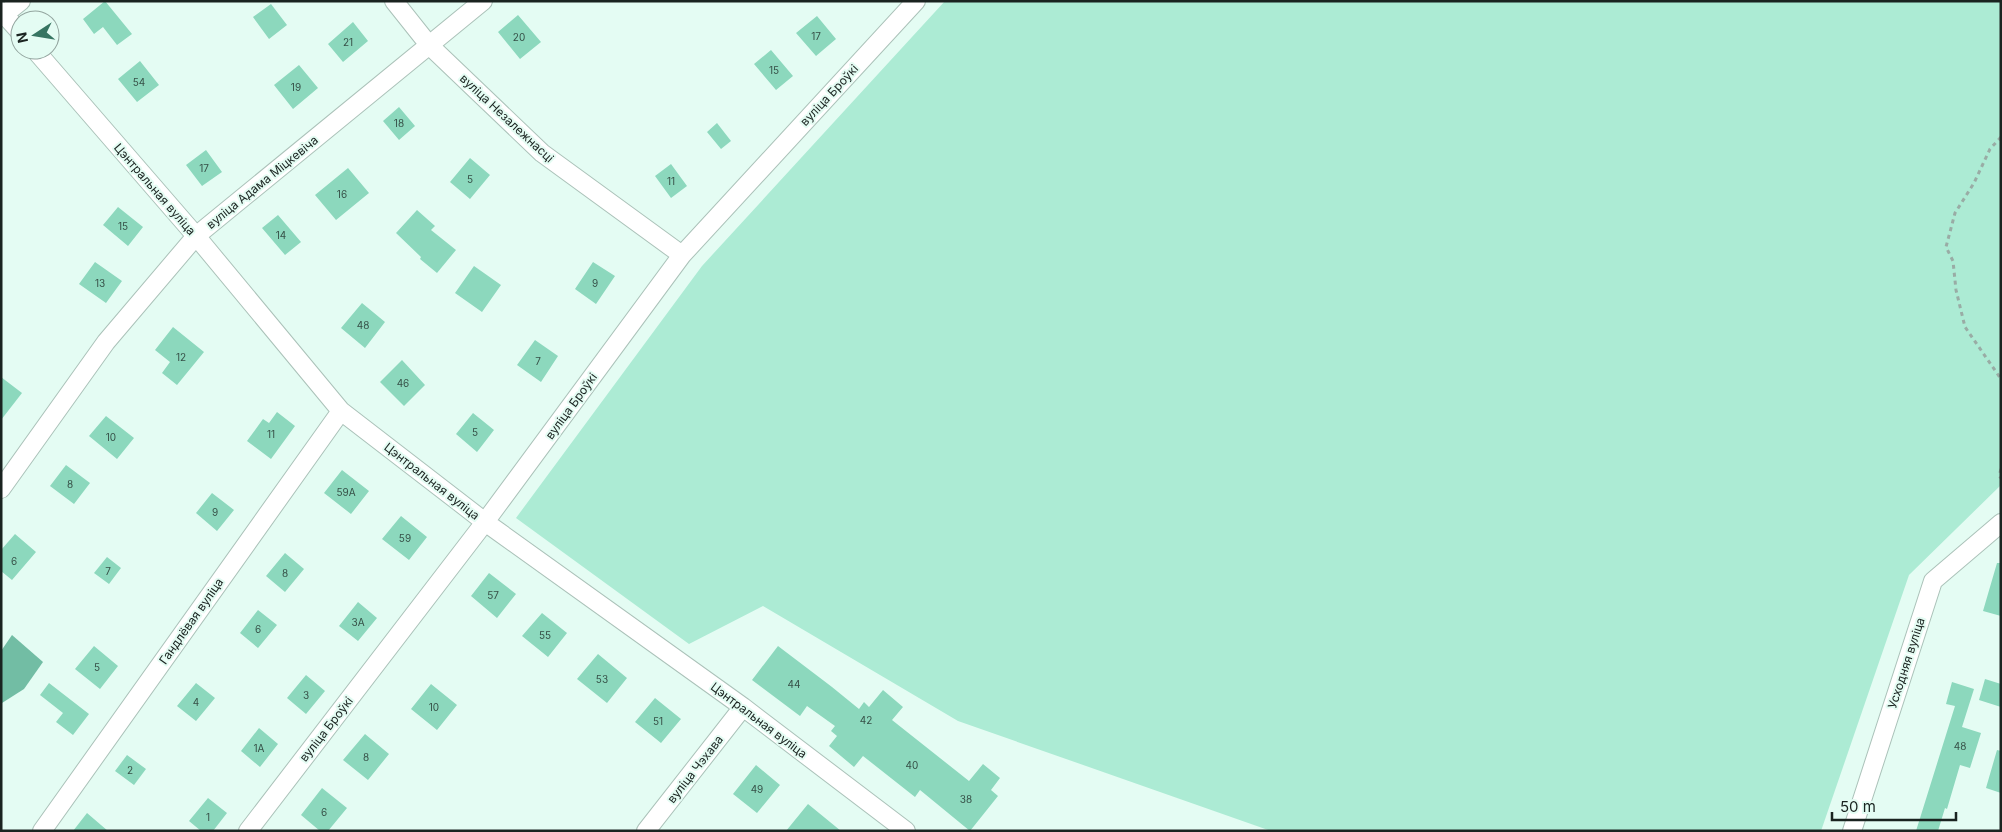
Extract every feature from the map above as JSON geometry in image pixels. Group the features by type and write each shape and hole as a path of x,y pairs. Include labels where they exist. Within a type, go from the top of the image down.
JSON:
{"street":[{"path":"2,14 21,1"},
{"name":"вуліца Незалежнасці","path":"394,1 429,46 542,153 682,255"},
{"name":"вуліца Адама Міцкевіча","path":"1,489 106,342 196,236 483,1"},
{"name":"вуліца Броўкі","path":"248,831 485,522 682,255 916,1"},
{"name":"Цэнтральная вуліца","path":"44,60 196,236 341,411 485,522 743,707 906,831"},
{"name":"Гандлёвая вуліца","path":"42,831 341,411"},
{"name":"Усходняя вуліца","path":"1852,831 1933,581 2001,523"},
{"name":"вуліца Чэхава","path":"646,831 743,707"}],"path":[{"path":"2001,137 1990,149 1974,183 1955,213 1946,247 1953,262 1956,290 1965,327 2001,379"},
{"path":"2001,469 1999,476 2001,478"}],"shaded area":[{"path":"945,1 2001,1 2001,485 1909,575 1821,831 1271,831 958,721 763,606 689,644 516,518 702,266"},
{"path":"12,635 43,662 24,689 2,703 1,651"}],"building":[{"path":"105,1 132,34 117,45 103,27 94,34 83,19"},
{"path":"271,4 287,25 269,39 253,17"},
{"path":"518,15 541,42 520,59 498,32"},
{"path":"817,16 836,39 816,56 796,33"},
{"path":"353,22 368,41 343,62 328,44"},
{"path":"771,50 793,76 776,90 754,64"},
{"path":"140,61 159,85 137,102 118,79"},
{"path":"299,65 318,88 293,109 274,85"},
{"path":"399,107 415,126 399,140 383,121"},
{"path":"717,123 731,141 721,149 707,132"},
{"path":"206,150 222,172 202,186 186,165"},
{"path":"470,158 490,175 470,199 450,182"},
{"path":"671,164 687,186 671,198 655,176"},
{"path":"348,168 369,193 336,220 315,195"},
{"path":"118,207 143,227 128,246 103,225"},
{"path":"417,210 435,226 431,230 456,250 437,273 420,259 421,257 396,233"},
{"path":"278,215 301,242 285,255 262,228"},
{"path":"95,262 122,281 106,303 79,284"},
{"path":"593,262 615,276 596,304 575,289"},
{"path":"474,266 501,285 482,312 455,293"},
{"path":"362,303 385,322 365,348 341,328"},
{"path":"173,327 204,352 177,385 162,373 170,362 155,350"},
{"path":"535,340 558,356 541,382 517,365"},
{"path":"402,360 425,385 404,406 380,382"},
{"path":"1,377 22,393 1,420"},
{"path":"277,412 295,426 271,459 247,441 263,419 269,423"},
{"path":"473,413 494,430 477,452 456,434"},
{"path":"106,416 134,438 117,459 89,436"},
{"path":"66,465 90,483 74,504 50,486"},
{"path":"342,470 369,491 351,514 324,493"},
{"path":"212,493 234,510 217,531 196,513"},
{"path":"401,516 427,537 409,560 382,539"},
{"path":"15,534 36,552 12,580 1,571 1,550"},
{"path":"285,553 304,569 285,592 266,576"},
{"path":"107,557 121,568 109,584 94,573"},
{"path":"1997,563 2001,563 2001,616 1983,611"},
{"path":"489,573 516,594 497,618 471,596"},
{"path":"358,602 377,618 358,641 339,626"},
{"path":"258,610 277,625 258,648 240,633"},
{"path":"542,613 567,633 548,657 522,636"},
{"path":"94,646 118,666 100,689 75,669"},
{"path":"778,646 859,709 864,702 869,707 883,690 903,707 892,720 969,781 983,764 1000,778 991,790 998,796 970,831 920,790 915,797 863,756 854,767 829,746 837,736 831,731 835,726 807,706 800,716 752,680"},
{"path":"598,654 627,678 607,703 577,679"},
{"path":"306,675 325,691 306,714 287,698"},
{"path":"1985,679 2001,684 2001,707 1979,700"},
{"path":"1952,682 1974,689 1962,727 1981,733 1970,768 1960,765 1947,809 1945,808 1938,831 1916,831 1955,706 1946,704"},
{"path":"49,683 89,714 73,735 56,722 63,713 40,695"},
{"path":"196,683 215,698 196,721 177,706"},
{"path":"431,684 457,705 437,730 411,709"},
{"path":"655,698 681,719 661,743 635,722"},
{"path":"259,728 278,744 260,767 241,751"},
{"path":"365,734 389,754 368,780 343,760"},
{"path":"1997,750 2001,751 2001,793 1986,788"},
{"path":"127,755 146,769 134,785 115,771"},
{"path":"756,765 780,785 757,813 733,794"},
{"path":"322,788 347,808 328,831 320,831 301,815"},
{"path":"208,798 227,813 213,831 201,831 189,821"},
{"path":"808,804 841,831 786,831"},
{"path":"87,813 108,831 73,831"}]}
